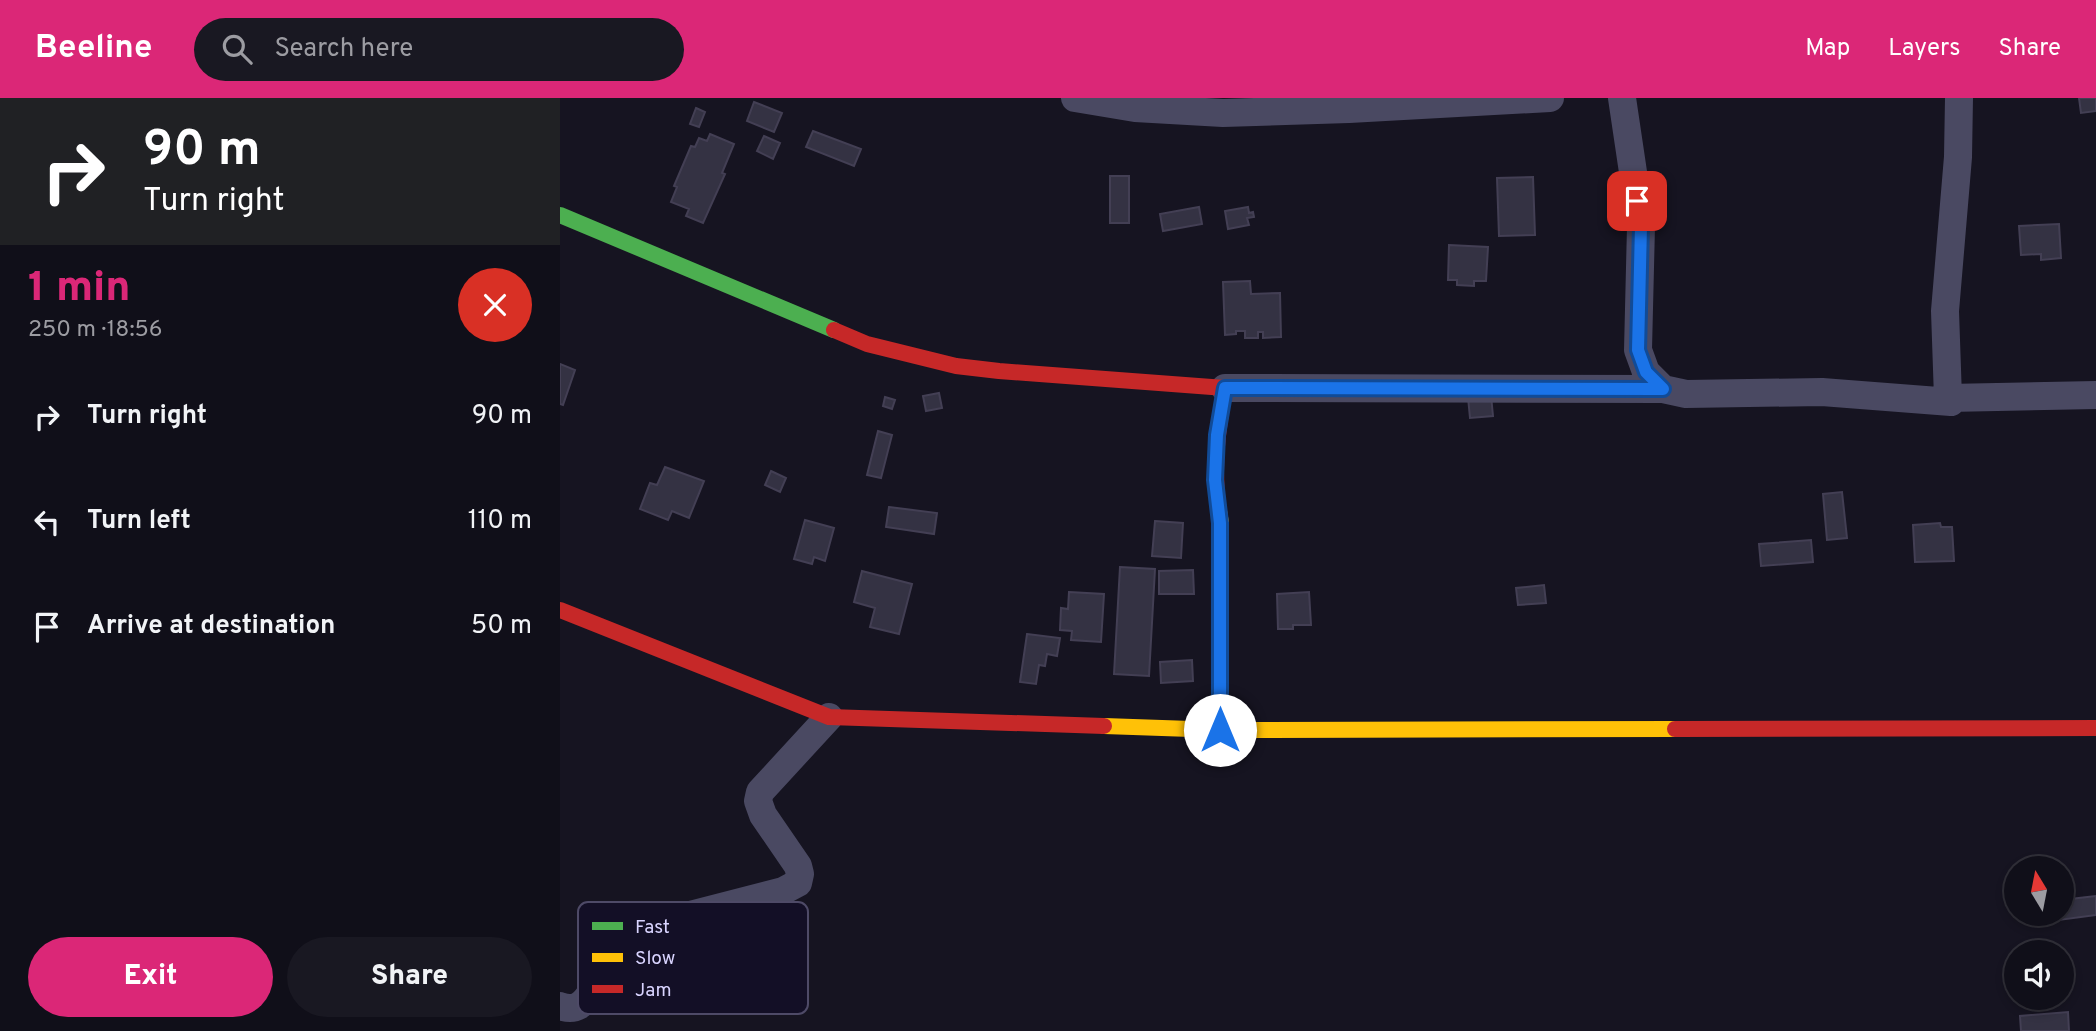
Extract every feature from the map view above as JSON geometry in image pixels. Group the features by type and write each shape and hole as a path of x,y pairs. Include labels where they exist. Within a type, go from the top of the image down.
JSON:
{"street":[{"path":"1075,98 1135,108 1224,105 1349,109 1550,98"},
{"path":"1622,98 1641,226 1638,350 1646,372 1663,389"},
{"path":"560,215 867,344 956,366 1225,388 1663,389 1686,394 1822,392 1951,402 1948,398 1945,311 1958,157 1959,98"},
{"path":"1220,730 1220,523 1215,480 1217,435 1225,388"},
{"path":"1948,398 2096,395"},
{"path":"560,610 829,717 1220,730 2096,728"},
{"path":"740,902 783,891 798,883 798,866 763,815 758,801 760,792 829,717"},
{"path":"560,1006 578,1007"}],"building":[{"path":"2079,98 2096,98 2096,111 2081,113"},
{"path":"754,102 782,113 774,132 747,121"},
{"path":"696,108 705,112 699,127 690,124"},
{"path":"813,131 861,149 854,166 806,147"},
{"path":"710,134 734,144 722,173 725,174 703,223 686,216 689,209 671,202 677,187 674,186 691,146 695,147 699,138 707,141"},
{"path":"764,136 780,143 773,159 757,151"},
{"path":"1110,176 1129,176 1129,223 1110,223"},
{"path":"1533,177 1535,235 1499,236 1497,178"},
{"path":"1199,207 1202,224 1163,231 1160,214"},
{"path":"1248,207 1249,213 1253,212 1254,217 1247,218 1249,225 1228,229 1225,211"},
{"path":"2059,224 2061,258 2041,260 2041,254 2021,255 2019,226"},
{"path":"1449,245 1488,247 1486,281 1474,281 1474,286 1457,285 1457,280 1448,280"},
{"path":"1250,281 1251,294 1280,293 1281,337 1263,338 1263,332 1258,332 1258,338 1245,338 1245,331 1225,335 1223,282"},
{"path":"560,364 575,370 563,405 560,404"},
{"path":"1490,385 1493,416 1470,418 1467,387"},
{"path":"939,393 942,408 926,411 923,396"},
{"path":"885,397 895,400 892,409 883,406"},
{"path":"878,431 892,435 881,478 867,475"},
{"path":"665,467 704,481 689,518 672,511 668,520 640,509 650,483 657,485"},
{"path":"771,471 786,478 780,492 765,485"},
{"path":"1842,492 1847,538 1827,540 1823,494"},
{"path":"889,507 937,513 934,534 886,527"},
{"path":"805,520 834,528 825,561 814,557 812,564 794,559"},
{"path":"1155,521 1183,523 1181,558 1152,556"},
{"path":"1940,523 1941,527 1952,527 1954,561 1915,562 1913,525"},
{"path":"1811,540 1813,562 1761,566 1759,544"},
{"path":"1120,567 1155,569 1149,676 1114,674"},
{"path":"1193,570 1194,594 1159,594 1159,571"},
{"path":"862,571 912,584 899,634 870,627 875,608 854,602"},
{"path":"1544,585 1546,603 1518,605 1516,588"},
{"path":"1069,592 1104,594 1101,642 1071,640 1072,631 1060,630 1061,608 1068,609"},
{"path":"1309,592 1311,625 1293,625 1293,629 1278,629 1277,594"},
{"path":"1027,634 1060,638 1057,656 1047,654 1045,666 1039,665 1036,684 1020,682"},
{"path":"1192,660 1193,681 1161,683 1160,662"},
{"path":"2096,896 2096,915 2074,918 2074,899"},
{"path":"2068,1012 2069,1031 2021,1031 2020,1016"}],"traffic: fast":[{"path":"560,215 834,330"}],"traffic: slow":[{"path":"1218,505 1221,523 1220,730"},
{"path":"1104,726 1220,730 1675,729"}],"traffic: jam":[{"path":"834,330 867,344 956,366 1225,388 1217,447 1218,505"},
{"path":"560,610 829,717 1104,726"},
{"path":"1675,729 2096,728"}],"route":[{"path":"1220,730 1220,523 1215,480 1217,435 1225,388 1663,389 1646,372 1638,350 1641,226 1637,201"}]}
